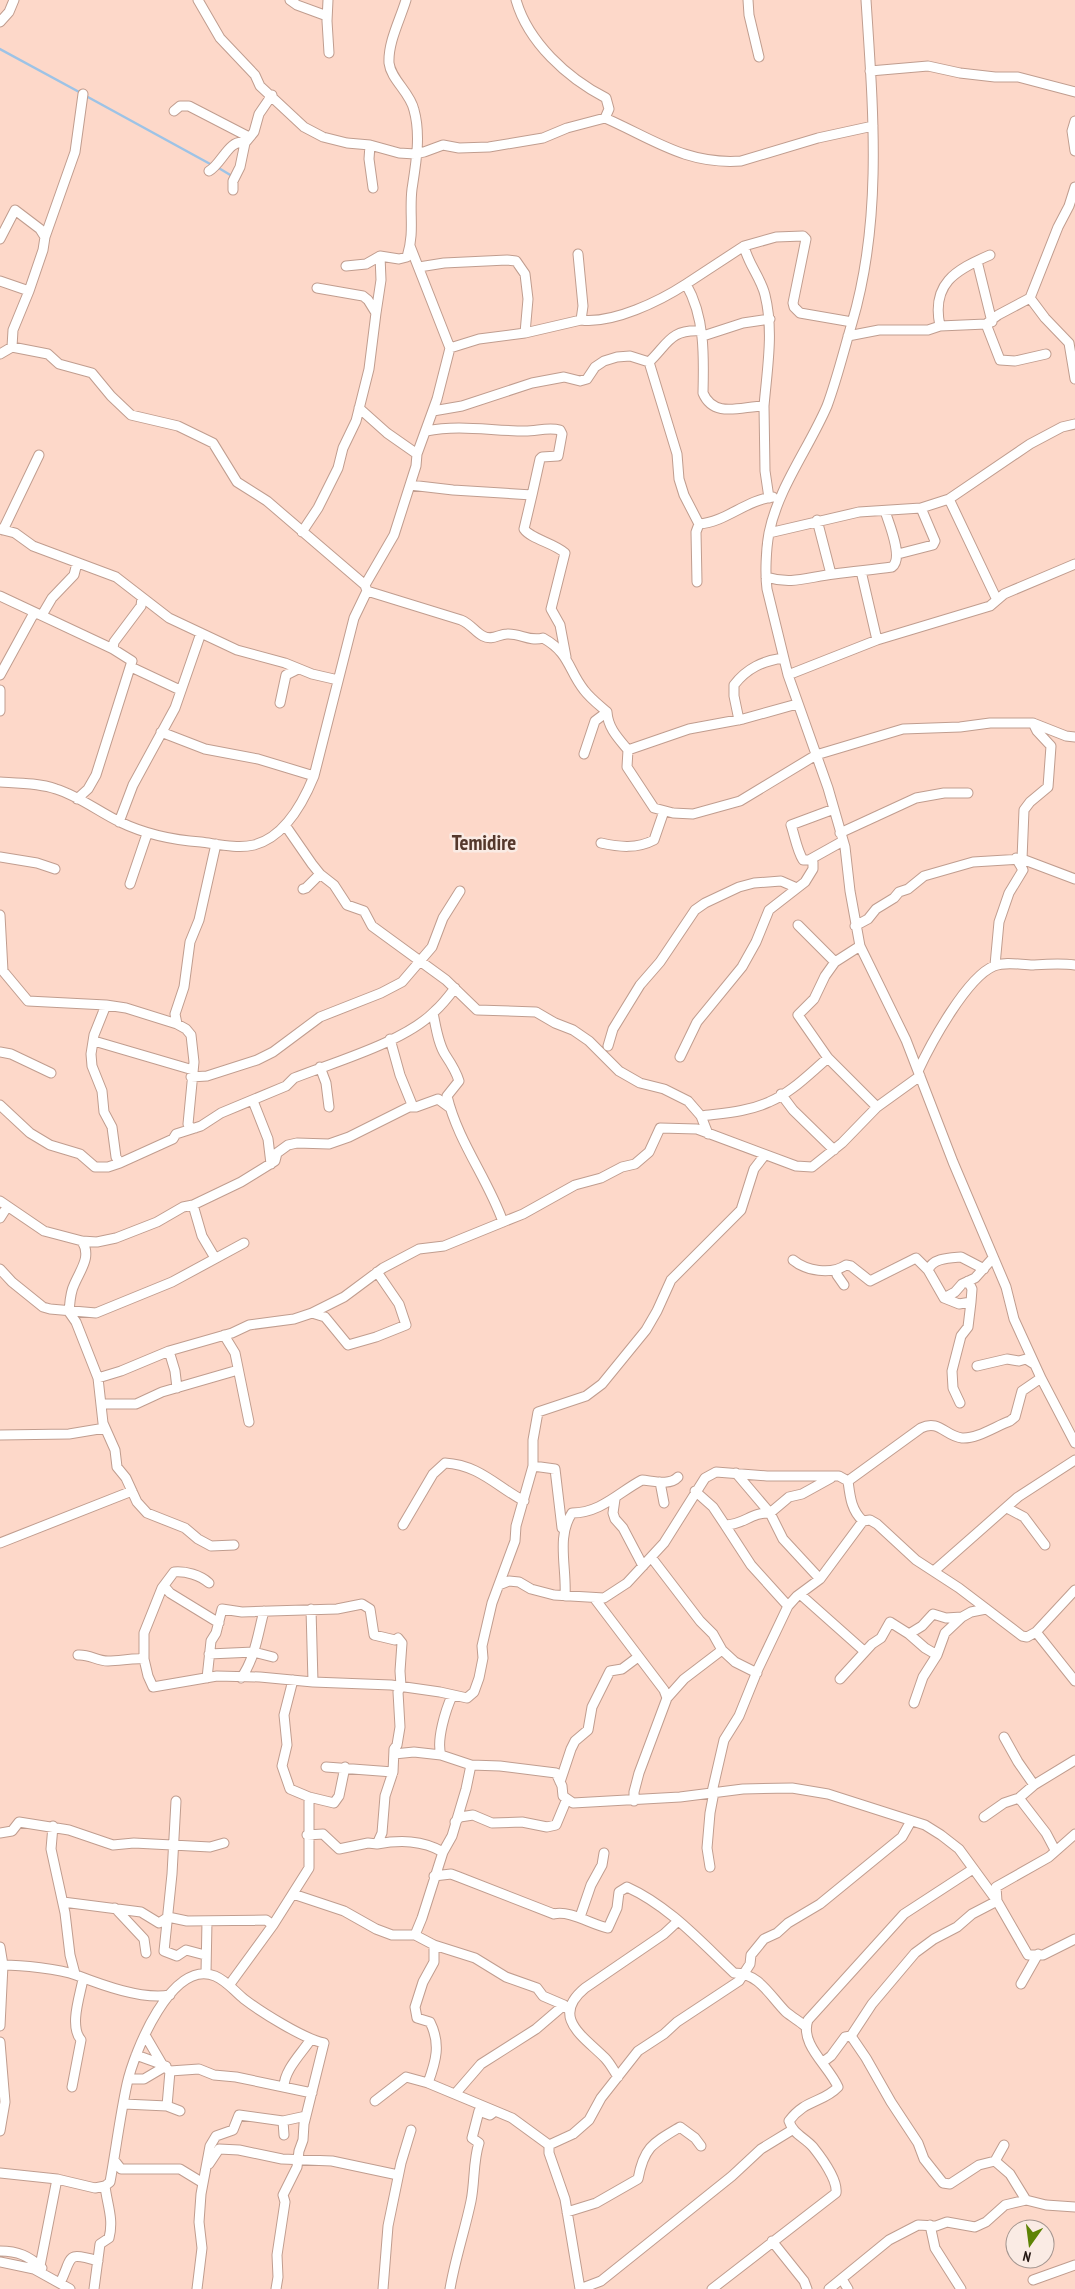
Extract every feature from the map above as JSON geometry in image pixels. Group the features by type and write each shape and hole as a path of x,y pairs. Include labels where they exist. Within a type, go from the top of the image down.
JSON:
{"street":[{"path":"0,22 9,12 14,0"},
{"path":"198,0 220,38 244,65 255,74 260,86 272,95 304,127 316,134 347,143 370,145 399,153 415,154 443,144 459,148 489,147 543,138 567,128 605,118 673,152 701,160 730,162 741,161 818,138 873,126"},
{"path":"290,0 297,5 327,16"},
{"path":"328,0 329,53"},
{"path":"346,266 366,264 380,256 399,260 406,257 410,246 415,154 419,129 414,107 405,90 391,72 389,64 391,44 406,0"},
{"path":"516,0 524,21 540,47 584,84 606,98 609,109 605,118"},
{"path":"748,0 749,15 759,57"},
{"path":"866,0 873,126 872,205 858,297 827,405 782,497 769,533 766,577 771,612 788,676 834,809 841,837 860,946 906,1040 1006,1287 1014,1319 1041,1378 1075,1443"},
{"path":"870,70 928,66 960,73 995,77 1018,77 1075,92"},
{"path":"12,347 13,330 29,291 43,250 45,237 75,152 84,94"},
{"path":"233,190 232,181 240,167 247,140 254,132 259,114 272,95"},
{"path":"174,111 180,106 189,106 247,140"},
{"path":"1075,122 1072,131 1075,151"},
{"path":"209,171 214,168 234,143 247,140"},
{"path":"370,145 369,159 373,188"},
{"path":"848,336 879,330 928,330 940,326 989,323 998,315 1030,298 1058,227 1069,206 1075,187"},
{"path":"0,239 16,210 40,229 45,237"},
{"path":"450,348 479,339 525,333 581,320 602,319 645,307 686,284 744,246 776,237 803,236 806,239 793,303 794,307 800,313 852,322"},
{"path":"0,781 56,788 119,822 147,834 170,840 241,846 254,845 266,840 285,825 306,796 314,776 354,618 366,588 394,535 433,410 450,348 410,246"},
{"path":"744,246 746,255 765,293 770,319 764,406 765,471 770,498"},
{"path":"578,254 583,306 581,320"},
{"path":"940,326 937,312 940,295 946,282 960,269 990,255"},
{"path":"302,532 318,508 338,468 343,448 356,421 369,369 381,280 380,256"},
{"path":"419,267 444,263 516,261 525,274 528,299 525,333"},
{"path":"977,261 989,323 1000,360 1015,361 1046,354"},
{"path":"0,281 29,291"},
{"path":"686,284 694,298 702,333 703,393 706,401 720,410 764,406"},
{"path":"317,288 363,296 368,300 376,313"},
{"path":"1030,298 1069,343 1075,379"},
{"path":"649,362 669,339 688,331 702,333 770,319"},
{"path":"0,354 12,347 48,354 59,364 92,374 110,396 131,415 178,426 213,443 237,482 267,501 366,588 471,624 483,636 493,638 508,634 532,640 543,638 566,657"},
{"path":"433,410 462,406 532,384 564,377 580,381 587,379 595,367 604,360 617,357 630,356 649,362"},
{"path":"649,362 677,454 679,479 684,495 699,524 696,532 697,582"},
{"path":"359,408 387,433 418,454"},
{"path":"769,533 818,520 859,512 921,508 949,499 1030,444 1062,427 1075,424"},
{"path":"426,431 484,427 526,431 546,428 560,430 562,434 558,456 542,457 524,529 528,534 557,546 565,553 551,609 560,626 566,657 583,690 607,712 607,721 612,732 628,750 627,767 654,808 693,814 740,801 816,755 910,728 1033,723 1066,736 1075,737"},
{"path":"39,456 2,530 15,534 33,546 116,577 169,618 237,650 338,680"},
{"path":"410,485 532,495"},
{"path":"699,524 706,524 738,508 770,498 782,497"},
{"path":"949,499 997,600"},
{"path":"898,554 933,545 935,541 921,508"},
{"path":"766,577 797,582 831,574 892,567 898,554 885,510"},
{"path":"818,520 831,574"},
{"path":"0,674 38,614 74,575 77,563"},
{"path":"788,676 878,640 990,606 1004,594 1075,564"},
{"path":"861,571 878,640"},
{"path":"0,596 113,649 132,661 96,775 88,789 77,799"},
{"path":"113,649 114,642 141,606 142,598"},
{"path":"119,822 133,785 175,708 201,633"},
{"path":"739,720 735,703 734,685 747,671 762,663 783,658"},
{"path":"131,667 180,690"},
{"path":"280,703 286,675 298,669"},
{"path":"0,690 0,711"},
{"path":"628,750 689,729 739,720 797,704"},
{"path":"584,754 595,721 607,712"},
{"path":"995,965 998,922 1009,893 1023,870 1019,858 1024,810 1030,802 1048,787 1051,770 1051,746 1037,732 1033,723"},
{"path":"161,732 205,749 258,759 314,776"},
{"path":"834,809 791,825 803,860 809,860 841,837 916,798 944,793 968,793"},
{"path":"601,843 628,847 645,845 654,840 664,811"},
{"path":"285,825 320,874 334,885 347,905 364,911 372,926 455,988 470,1006 477,1010 502,1013 536,1012 555,1023 573,1030 589,1041 619,1071 640,1083 680,1096 692,1105 700,1116 708,1134"},
{"path":"130,884 147,834"},
{"path":"177,1024 175,1014 184,987 190,942 200,920 216,844"},
{"path":"0,857 37,863 55,869"},
{"path":"855,926 868,919 876,909 894,898 899,892 908,889 924,876 973,862 1019,858 1075,879"},
{"path":"680,1057 698,1022 747,959 769,910 805,882 813,869 813,862 809,860"},
{"path":"303,889 320,874"},
{"path":"608,1046 613,1029 640,985 660,962 695,910 705,903 740,887 781,881 797,888"},
{"path":"94,1041 192,1073 207,1076 238,1068 273,1052 320,1017 381,994 402,982 432,947 443,918 460,891"},
{"path":"0,915 2,971 28,1001 106,1005 126,1008 177,1024 186,1030 191,1036 192,1073 188,1124 191,1128 196,1128"},
{"path":"798,925 835,962"},
{"path":"860,946 835,962 825,976 814,998 798,1015 828,1058 877,1107"},
{"path":"98,1378 121,1371 169,1351 224,1335 258,1322 294,1319 312,1313 344,1297 377,1272 419,1249 444,1246 523,1214 575,1186 601,1178 622,1167 634,1164 649,1152 660,1128 697,1129 764,1156 796,1166 812,1166 834,1150 877,1107 919,1073 939,1030 968,989 980,976 995,965 1063,962 1075,965"},
{"path":"176,1134 196,1128 220,1113 286,1086 294,1078 390,1039 412,1028 434,1013 455,988"},
{"path":"106,1005 94,1035 90,1054 92,1066 102,1091 104,1112 112,1127 116,1157 120,1163"},
{"path":"434,1013 440,1041 446,1057 456,1069 460,1081 447,1096 449,1107 463,1142 489,1189 503,1222"},
{"path":"390,1039 400,1075 413,1107"},
{"path":"0,1052 11,1054 50,1073"},
{"path":"700,1116 744,1111 770,1102 801,1081 828,1058"},
{"path":"320,1067 326,1083 329,1107"},
{"path":"782,1094 793,1110 834,1150"},
{"path":"0,1218 3,1204 44,1231 82,1242 97,1242 116,1238 172,1215 183,1207 192,1205 241,1182 275,1161 277,1153 288,1145 297,1143 329,1144 349,1138 409,1107 438,1099 449,1107"},
{"path":"253,1101 268,1139 271,1164"},
{"path":"0,1105 21,1126 50,1145 80,1154 95,1167 108,1167 120,1163 173,1139 188,1114"},
{"path":"209,1583 205,1579 183,1571 174,1572 164,1586 144,1633 144,1660 153,1688 208,1678 260,1677 313,1682 401,1686 467,1698 474,1692 479,1678 483,1658 482,1646 492,1603 515,1542 516,1526 533,1466 536,1416 540,1410 580,1399 595,1391 602,1384 646,1330 673,1278 741,1210 754,1169 764,1156"},
{"path":"192,1205 202,1236 215,1258"},
{"path":"82,1242 87,1248 87,1255 74,1285 69,1312 76,1322 98,1378 105,1428 115,1450 117,1467 132,1490 136,1502 146,1513 185,1528 198,1539 211,1546 234,1545"},
{"path":"0,1269 12,1282 43,1307 69,1312 96,1313 172,1282 244,1243"},
{"path":"928,1270 930,1264 935,1262 961,1257 974,1262 984,1270"},
{"path":"793,1260 801,1267 817,1270 837,1270 846,1265 852,1266 870,1281 916,1258 928,1270 944,1298 960,1304 970,1302"},
{"path":"944,1298 984,1270 993,1258"},
{"path":"837,1270 837,1275 844,1285"},
{"path":"312,1313 325,1317 348,1345 376,1337 406,1324 399,1304 377,1272"},
{"path":"960,1403 953,1388 952,1371 961,1336 968,1327 972,1289 968,1281"},
{"path":"224,1335 235,1354 250,1422"},
{"path":"169,1351 175,1371 177,1388"},
{"path":"977,1366 1007,1360 1019,1361 1026,1359 1036,1365"},
{"path":"103,1404 136,1404 177,1388 238,1370"},
{"path":"848,1481 929,1424 954,1436 967,1438 1010,1421 1015,1417 1022,1391 1041,1378"},
{"path":"0,1435 69,1434 105,1428"},
{"path":"934,1572 1007,1508 1043,1480 1075,1460"},
{"path":"403,1524 433,1474 445,1463 470,1468 489,1477 524,1501"},
{"path":"533,1466 555,1469 563,1534 566,1578 565,1596"},
{"path":"595,1599 604,1598 619,1589 643,1566 664,1543 695,1491 705,1478 716,1472 839,1476 848,1481"},
{"path":"736,1473 770,1513 782,1539 820,1579"},
{"path":"725,1524 737,1525 761,1512 770,1513 789,1497 802,1494 824,1480 839,1476"},
{"path":"563,1534 566,1522 572,1513 585,1513 615,1499 642,1480 675,1481 678,1477"},
{"path":"848,1481 851,1503 857,1516 862,1520 870,1520 877,1524 916,1560 1022,1636 1027,1637 1036,1632 1075,1590"},
{"path":"660,1482 664,1503"},
{"path":"0,1543 132,1490"},
{"path":"695,1491 713,1507 751,1565 788,1606"},
{"path":"615,1499 613,1512 615,1519 623,1528 643,1566"},
{"path":"1007,1508 1024,1516 1044,1545"},
{"path":"710,1867 707,1848 710,1813 724,1740 739,1716 788,1606 820,1579 862,1520"},
{"path":"651,1557 700,1621 713,1634 722,1650 735,1662 757,1673"},
{"path":"499,1585 510,1581 519,1582 531,1589 565,1596 589,1596 595,1599 664,1690 667,1698"},
{"path":"164,1586 170,1593 219,1623"},
{"path":"801,1595 864,1651"},
{"path":"208,1678 211,1641 219,1623 222,1609 242,1612 336,1609 362,1604 370,1609 374,1634 395,1640 398,1638 402,1643 401,1686 398,1692 400,1727 394,1754 393,1772 385,1796 383,1827 377,1844"},
{"path":"311,1609 313,1682"},
{"path":"914,1703 924,1677 937,1654 945,1634 962,1617 971,1612 986,1609"},
{"path":"241,1678 254,1652 264,1611"},
{"path":"909,1634 922,1626 933,1614 946,1618 962,1617"},
{"path":"840,1679 864,1651 881,1638 890,1622 909,1634 925,1648 937,1654"},
{"path":"1036,1632 1075,1681"},
{"path":"634,1800 639,1773 667,1698 684,1679 722,1650"},
{"path":"209,1654 254,1652 273,1657"},
{"path":"78,1654 86,1654 99,1660 109,1661 130,1658 144,1660"},
{"path":"560,1782 575,1741 588,1730 592,1707 604,1681 610,1672 622,1669 638,1657"},
{"path":"293,1680 284,1715 287,1744 282,1766 290,1789 309,1797 334,1803 339,1796 345,1767"},
{"path":"441,1755 440,1740 446,1709 452,1696"},
{"path":"1004,1736 1018,1762 1034,1785"},
{"path":"394,1754 414,1752 441,1755 471,1765 500,1766 556,1773 563,1796 566,1801 573,1803 634,1800 743,1789 785,1788 828,1794 924,1825 959,1849 997,1901 1028,1955 1043,1955 1075,1939"},
{"path":"984,1817 1004,1803 1019,1798 1034,1785 1075,1760"},
{"path":"415,1936 434,1876 443,1852 452,1836 471,1765"},
{"path":"326,1767 393,1772"},
{"path":"230,1984 273,1925 309,1868 307,1835 309,1797"},
{"path":"1019,1798 1046,1833 1056,1850"},
{"path":"176,1801 174,1846 164,1951 177,1956 186,1950 205,1956"},
{"path":"455,1823 460,1817 473,1816 492,1823 522,1822 548,1827 556,1825 566,1801"},
{"path":"549,2145 573,2134 589,2120 601,2098 625,2065 638,2051 664,2034 677,2022 739,1981 750,1964 751,1955 764,1939 820,1904 902,1838 911,1821"},
{"path":"0,1833 12,1830 19,1822 53,1826 113,1845 134,1843 210,1847 224,1844"},
{"path":"53,1826 52,1850 63,1902 70,1955 79,1976 75,2020 77,2035 80,2040 72,2087"},
{"path":"307,1835 323,1834 339,1849 368,1843 377,1844 394,1841 430,1844 443,1852"},
{"path":"997,1901 996,1887 1050,1857 1075,1834"},
{"path":"580,1917 591,1885 602,1865 604,1853"},
{"path":"712,2289 772,2241 834,2197 837,2190 836,2185 812,2147 792,2130 789,2121 794,2113 806,2104 832,2093 838,2087 807,2040 805,2026 817,2008 899,1918 973,1869"},
{"path":"434,1876 450,1874 554,1914 560,1913 580,1917 596,1926 608,1928 617,1908 619,1892 628,1886 648,1896 704,1942 734,1973 744,1973 759,1982 787,2012 805,2026"},
{"path":"292,1894 344,1911 376,1929 392,1935 415,1936 434,1946 475,1958 500,1974 537,1988 543,1996 567,2008 572,2026 607,2060 618,2077"},
{"path":"823,2062 831,2056 844,2037 851,2036 872,2004 915,1953 934,1939 957,1927 972,1914 997,1901"},
{"path":"63,1902 141,1912 159,1924 168,1917 187,1921 266,1920 273,1925"},
{"path":"114,1908 144,1938 146,1953"},
{"path":"206,1921 206,1973"},
{"path":"455,2094 481,2064 567,2008 575,1997 664,1934 678,1921"},
{"path":"428,2083 435,2062 437,2036 430,2022 417,2018 415,2007 423,1982 434,1962 434,1946"},
{"path":"0,1947 3,1965 0,2026"},
{"path":"1021,1984 1038,1954"},
{"path":"3,1965 79,1976 160,2000"},
{"path":"0,2173 57,2179 95,2188 105,2186 110,2182 129,2079 136,2056 160,2000 170,1995 181,1981 195,1974 206,1973 230,1984 240,1996 260,2012 311,2039 324,2043 306,2116 297,2167 283,2195 285,2202 278,2255 276,2289"},
{"path":"145,2035 166,2067 167,2106"},
{"path":"851,2036 918,2143 924,2159 944,2183 950,2184 979,2165 995,2161 1004,2145"},
{"path":"284,2087 284,2081 291,2067 311,2039"},
{"path":"0,2042 5,2102 0,2128"},
{"path":"136,2056 166,2067 199,2069 214,2076 236,2077 312,2092"},
{"path":"129,2079 144,2079 166,2067"},
{"path":"375,2101 406,2077 428,2083 512,2118 549,2145"},
{"path":"124,2104 167,2106 180,2110"},
{"path":"450,2289 471,2200 476,2166 474,2159 479,2143 472,2138 478,2111 490,2115 494,2112"},
{"path":"198,2289 202,2248 199,2222 203,2183 210,2146 216,2136 234,2130 238,2116 283,2121 306,2116"},
{"path":"283,2121 284,2135"},
{"path":"567,2212 596,2203 638,2179 641,2159 652,2146 680,2127 695,2138 701,2146"},
{"path":"383,2289 388,2226 398,2175 411,2130"},
{"path":"549,2145 549,2153 565,2199 580,2289 601,2281 732,2176 761,2149 792,2130"},
{"path":"205,2171 220,2149 239,2150 282,2159 332,2161 398,2175"},
{"path":"114,2160 121,2169 180,2169 203,2183"},
{"path":"995,2161 1010,2174 1026,2200"},
{"path":"40,2266 57,2179"},
{"path":"94,2289 100,2244 110,2238 111,2231 112,2214 105,2186"},
{"path":"829,2289 889,2240 918,2225 930,2224 936,2226 947,2222 976,2227 986,2222 1004,2205 1026,2200 1046,2205 1075,2207"},
{"path":"930,2224 935,2248 961,2289"},
{"path":"772,2241 804,2280 807,2289"},
{"path":"0,2251 21,2253 50,2272 58,2282"},
{"path":"58,2282 69,2260 74,2256 78,2255 98,2260"},
{"path":"0,2262 34,2269 70,2289"},
{"path":"1033,2280 1075,2265"},
{"path":"842,2279 848,2289"}],"waterway":[{"path":"0,49 81,93"},
{"path":"86,96 212,165"},
{"path":"217,167 232,176"}],"district":[{"name":"Temidire","path":"484,843"}]}
